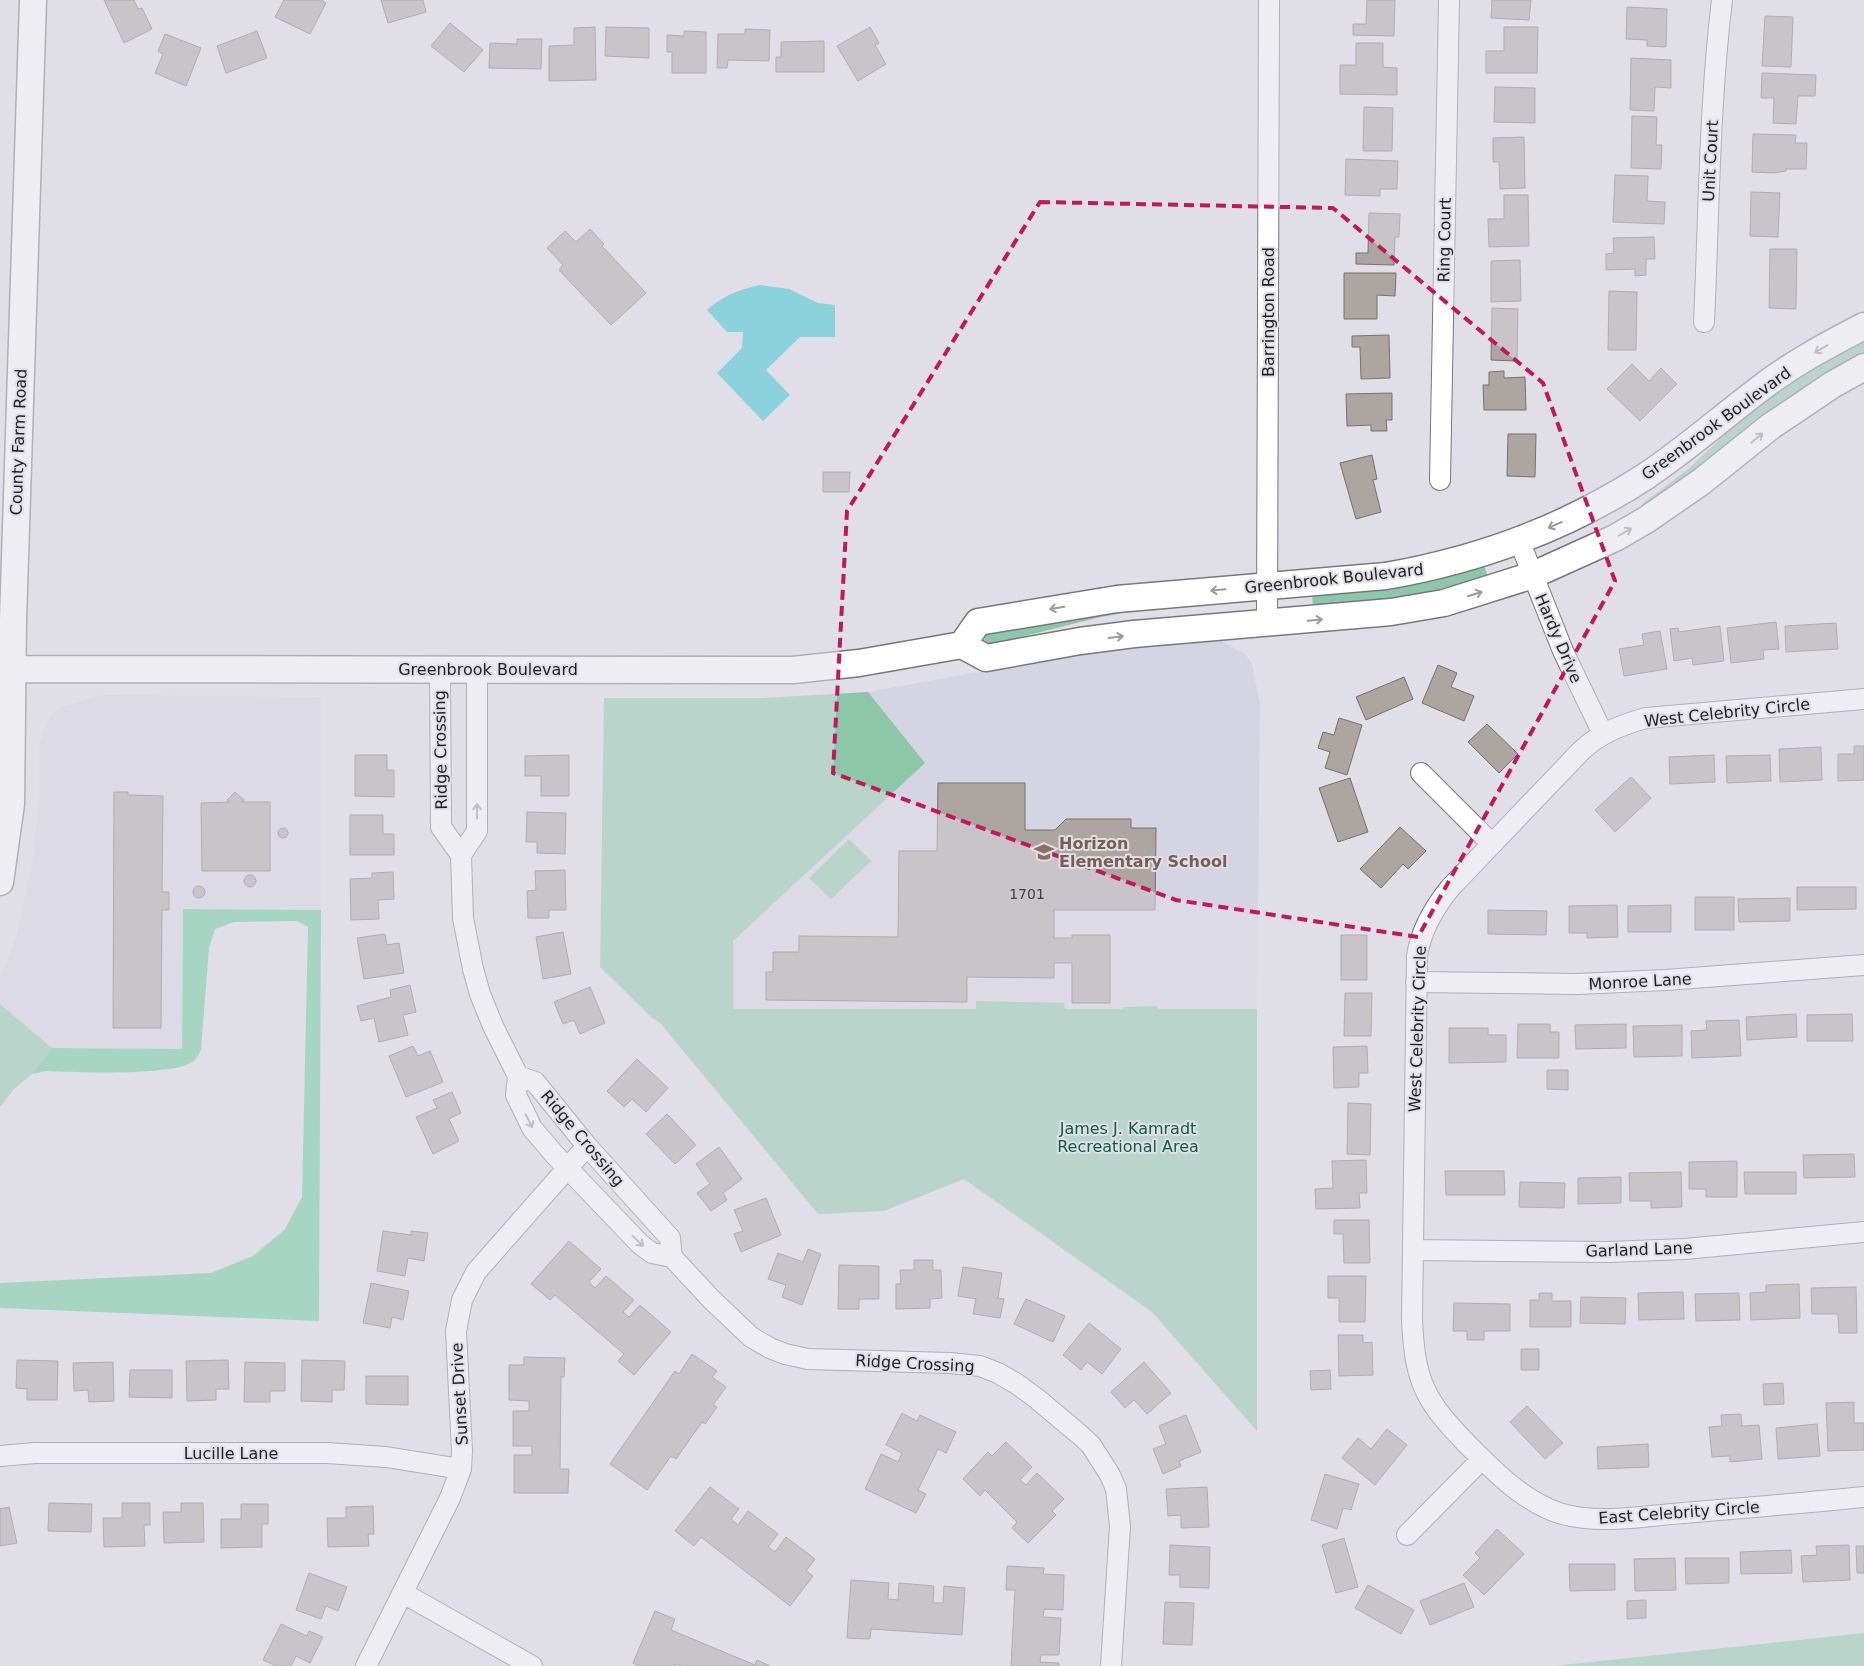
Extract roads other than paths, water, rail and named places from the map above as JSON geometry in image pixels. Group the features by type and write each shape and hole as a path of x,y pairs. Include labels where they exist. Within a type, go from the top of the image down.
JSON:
{"main road":[{"name":"County Farm Road","path":"0,882 11,804 6,669 16,496 33,0"},
{"name":"Greenbrook Boulevard","path":"6,669 792,670 860,663 962,645 978,622 1117,599 1348,580 1429,568 1520,540 1555,526 1617,494 1674,457 1758,390 1794,365 1864,326"},
{"path":"962,645 986,658 1089,640 1391,612 1444,603 1533,575 1615,538 1646,520 1701,482 1771,426 1832,385 1864,367"}],"street":[{"name":"Barrington Road","path":"1267,624 1269,0"},
{"name":"Ring Court","path":"1440,480 1449,0"},
{"name":"Unit Court","path":"1704,322 1707,200 1714,74 1722,0"},
{"name":"Hardy Drive","path":"1520,540 1563,651 1603,734"},
{"name":"Ridge Crossing","path":"440,670 441,827 461,855 463,918 473,969 492,1026 518,1076 516,1094 532,1128 567,1168 640,1244 652,1253 672,1257 751,1337 770,1348 785,1354 808,1359 950,1363 980,1366 1017,1384 1079,1434 1091,1446 1116,1489 1120,1526 1111,1666"},
{"path":"461,855 477,830 477,670"},
{"name":"West Celebrity Circle","path":"1482,1458 1447,1423 1423,1389 1417,1370 1413,1330 1417,956 1420,939 1436,905 1581,751 1603,734 1646,718 1864,699"},
{"path":"1421,773 1492,844"},
{"name":"Monroe Lane","path":"1416,982 1577,984 1666,980 1864,965"},
{"name":"Ridge Crossing","path":"518,1076 535,1082 587,1146 670,1238 672,1257"},
{"name":"Sunset Drive","path":"366,1666 450,1498 461,1469 462,1430 456,1331 462,1300 485,1259 587,1146"},
{"name":"Garland Lane","path":"1413,1250 1609,1252 1685,1249 1864,1232"},
{"name":"Lucille Lane","path":"0,1456 35,1453 327,1453 386,1457 461,1469"},
{"path":"1407,1536 1482,1458"},
{"name":"East Celebrity Circle","path":"1482,1458 1527,1497 1544,1507 1576,1517 1621,1518 1864,1497"},
{"path":"403,1593 532,1666"}],"water":[{"path":"760,285 789,289 818,303 835,305 835,337 800,337 766,370 790,395 763,421 717,373 742,348 743,332 727,332 707,310 732,294"}],"place":[{"name":"Horizon Elementary School","path":"1044,852"}],"park label":[{"name":"James J. Kamradt Recreational Area","path":"1128,1137"}]}
